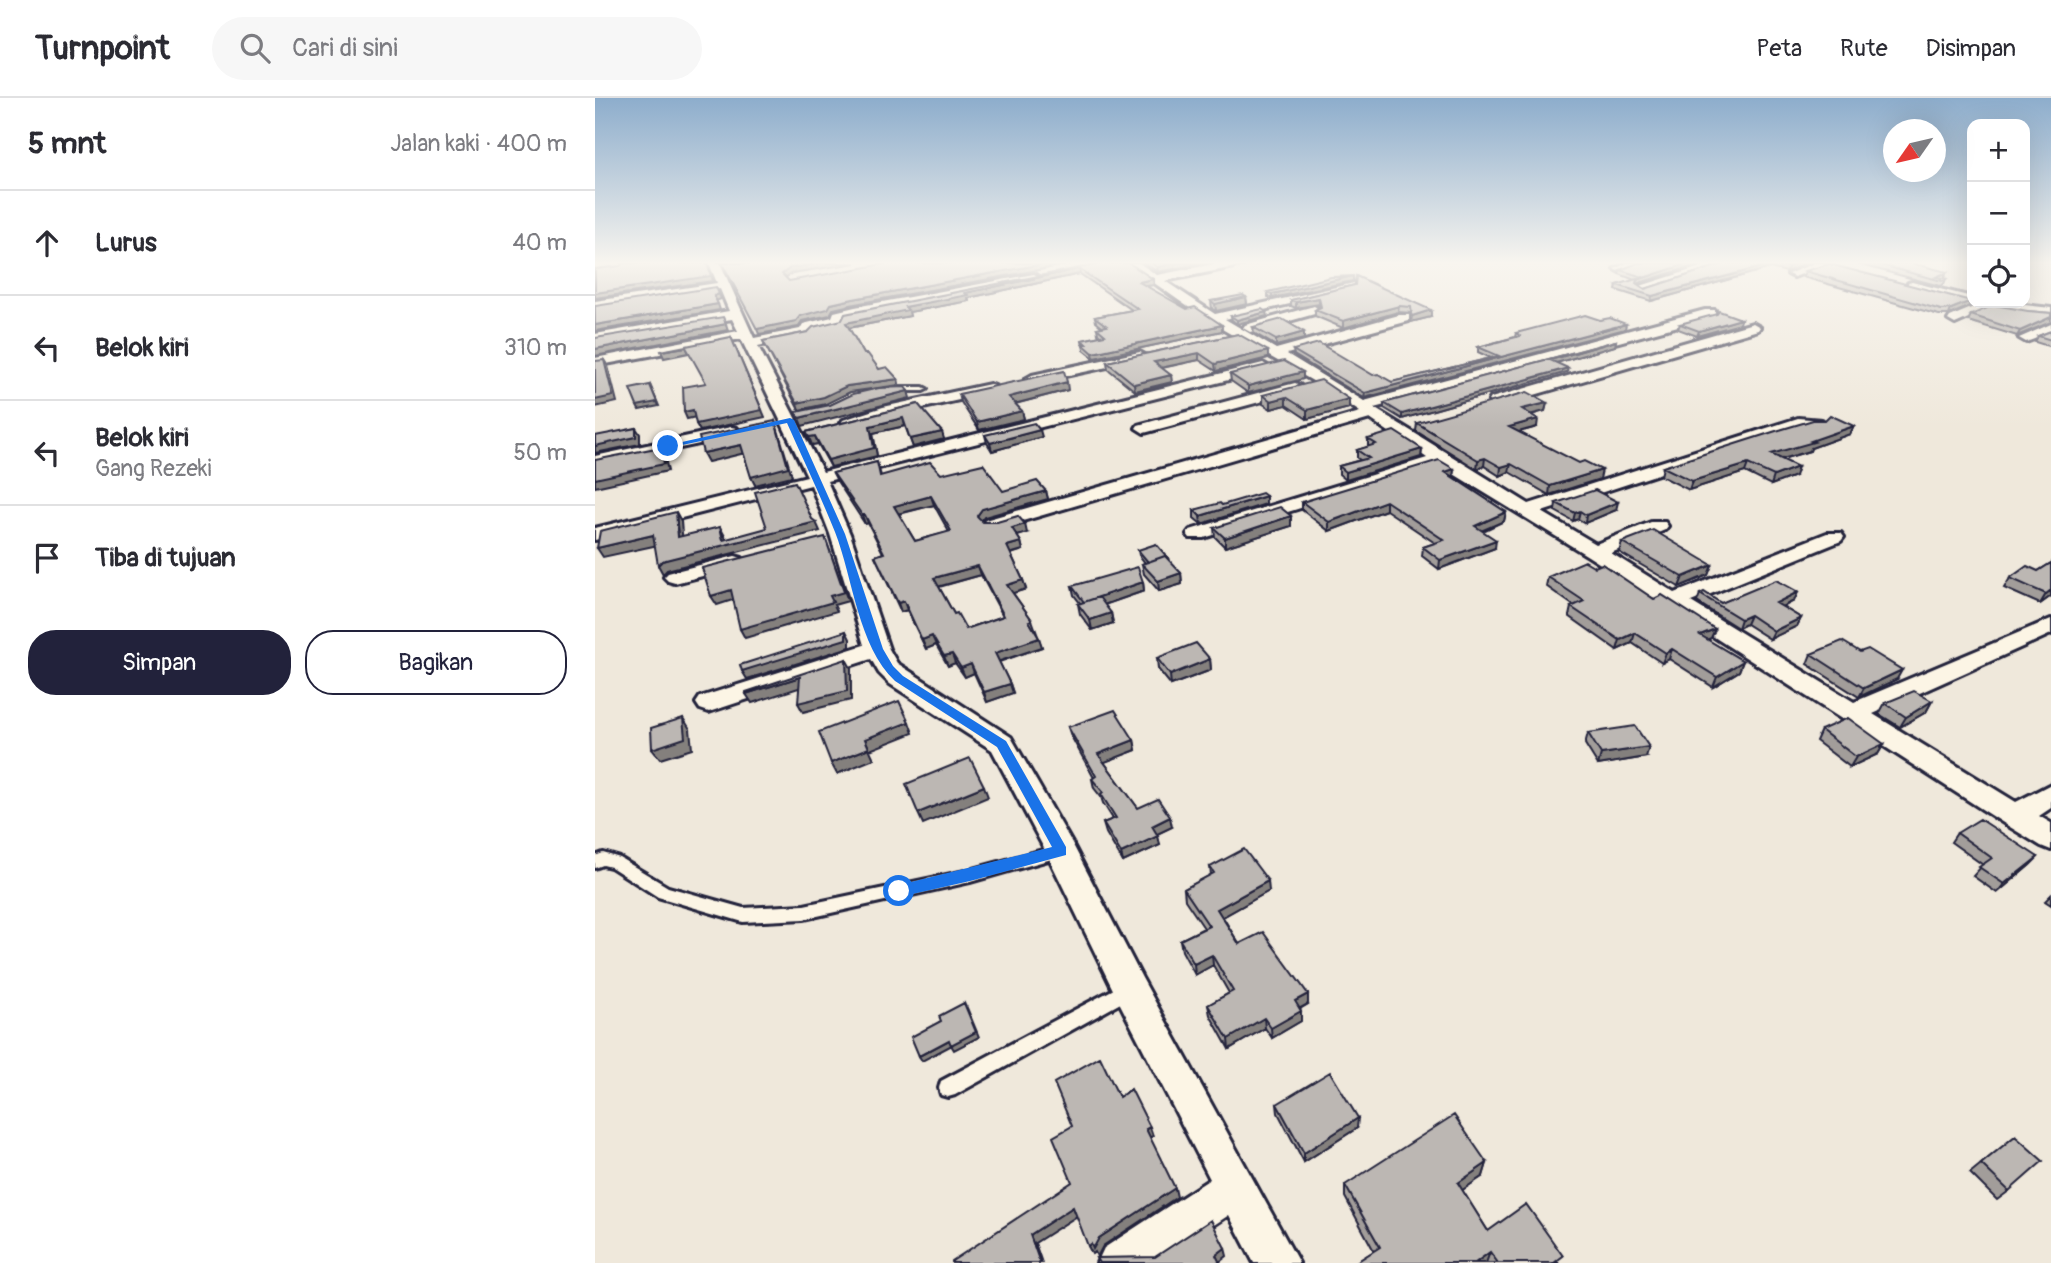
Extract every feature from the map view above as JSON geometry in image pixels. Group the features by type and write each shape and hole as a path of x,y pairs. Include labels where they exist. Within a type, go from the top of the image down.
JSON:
{"street":[{"path":"595,329 672,317"},
{"path":"595,338 691,317"},
{"path":"595,362 710,317"},
{"path":"739,317 793,423 817,478 828,537 877,649 888,668 899,678 1002,744 1277,1263"},
{"path":"762,317 805,332 808,327 838,320 839,317"},
{"path":"1214,340 1289,317"},
{"path":"992,524 1365,410 1694,317"},
{"path":"1955,320 1960,317"},
{"path":"1213,318 1323,381 1441,459 1674,601 2051,838"},
{"path":"595,534 1282,356 1404,318"},
{"path":"1485,405 1752,327"},
{"path":"2026,338 2051,328"},
{"path":"835,426 1160,351"},
{"path":"1144,428 1323,381"},
{"path":"1526,510 1804,421 1816,423"},
{"path":"1395,429 1421,422"},
{"path":"595,461 751,428"},
{"path":"1197,534 1441,459"},
{"path":"1595,552 1658,526"},
{"path":"1674,601 1834,537"},
{"path":"675,577 751,557"},
{"path":"1852,713 2051,626"},
{"path":"709,703 877,649"},
{"path":"2015,816 2051,794"},
{"path":"1119,1263 1236,1186"}],"lane":[{"path":"881,390 923,389"},
{"path":"595,862 603,859 615,862 664,892 743,915 804,912 970,876 1061,851"},
{"path":"948,1088 1130,989"}],"building":[{"path":"595,317 640,317 595,325"},
{"path":"721,317 726,324 595,349 595,338"},
{"path":"751,317 799,317 796,321 757,329"},
{"path":"843,317 873,317 846,323 864,354 868,354 879,369 887,367 898,379 847,386 824,397 797,403 763,341 808,332 813,327 842,320"},
{"path":"1095,317 1211,317 1222,325 1093,353 1082,340 1105,335 1097,328 1107,326"},
{"path":"1334,317 1357,317 1343,321"},
{"path":"1576,317 1600,320 1610,318 1626,324 1365,393 1293,350 1319,343 1373,375 1378,374 1392,382 1499,356 1478,347 1520,336 1516,333"},
{"path":"1705,317 1741,319 1699,331 1680,324"},
{"path":"1978,317 2050,317 2020,331"},
{"path":"1282,319 1304,332 1276,340 1253,327"},
{"path":"2051,331 2051,340 2038,336"},
{"path":"1238,334 1268,351 1215,364 1199,353 1154,362 1171,375 1134,384 1107,362"},
{"path":"731,337 762,410 696,424 693,410 684,412 683,387 706,383 686,347 661,351"},
{"path":"1616,341 1550,360 1568,368 1402,414 1384,403"},
{"path":"604,360 613,396 595,400 595,361"},
{"path":"1284,361 1303,372 1248,386 1230,374"},
{"path":"1064,371 1067,382 1009,397 1022,411 977,422 959,394"},
{"path":"1321,380 1349,399 1307,410 1286,397 1271,401 1263,395"},
{"path":"650,385 657,402 637,406 630,389"},
{"path":"905,387 908,391 799,418 796,412 830,405 853,394 879,388"},
{"path":"1527,392 1547,403 1522,409 1538,419 1509,427 1579,463 1584,461 1602,470 1550,486 1511,464 1501,467 1485,458 1478,460 1417,423"},
{"path":"918,404 942,432 910,439 903,418 870,426 874,448 828,460 815,436 809,437 806,432"},
{"path":"1830,415 1854,426 1811,441 1814,442 1771,454 1798,467 1774,476 1748,464 1692,481 1663,467 1813,420 1825,420"},
{"path":"775,421 788,467 751,477 741,445 703,453 699,437"},
{"path":"1034,423 1040,430 990,443 985,435"},
{"path":"636,428 636,437 595,446 595,436"},
{"path":"1394,431 1422,449 1346,472 1339,466 1369,458 1357,450 1376,444 1368,439"},
{"path":"661,447 664,464 595,479 595,460"},
{"path":"1439,460 1454,469 1445,472 1506,512 1475,526 1496,540 1440,560 1423,547 1444,540 1386,501 1329,522 1302,502"},
{"path":"877,462 880,476 930,462 941,474 983,464 1003,491 1037,481 1046,491 982,509 977,516 983,522 997,522 1018,516 1025,524 1012,528 1021,542 1007,546 1023,580 1007,585 1032,620 1029,621 1039,638 995,653 1010,684 984,692 971,664 961,668 952,654 944,656 932,636 922,640 904,601 898,603 875,556 884,553 865,515 862,515 833,473","holes":["931,496 951,531 915,541 894,506","978,566 1004,616 966,629 957,613 954,614 934,578"]},
{"path":"795,482 812,519 816,522 662,561 658,565 653,535 597,548 600,531 676,512 678,537 720,527 723,540 767,528 755,492"},
{"path":"1595,490 1618,502 1586,515 1580,511 1575,513 1556,503"},
{"path":"1262,493 1266,496 1200,516 1194,510 1220,503 1222,505"},
{"path":"1280,507 1291,516 1225,538 1214,528"},
{"path":"1653,530 1712,565 1683,577 1622,542"},
{"path":"825,537 844,592 830,596 833,602 740,629 731,590 711,596 702,568"},
{"path":"1156,544 1169,559 1165,556 1148,562 1138,550"},
{"path":"1165,556 1181,573 1158,581 1142,564"},
{"path":"1585,561 1595,567 1602,564 1654,599 1662,595 1715,629 1700,635 1743,661 1717,677 1672,649 1666,653 1635,633 1620,640 1571,607 1584,601 1548,577"},
{"path":"2051,563 2051,590 2046,594 2010,578 2027,566 2038,571"},
{"path":"1138,567 1143,582 1084,602 1072,586"},
{"path":"1776,580 1798,592 1776,603 1801,618 1774,631 1750,615 1741,619 1700,594 1704,592 1721,603"},
{"path":"1099,597 1111,613 1090,620 1078,604"},
{"path":"846,631 846,639 742,671 740,665"},
{"path":"1842,641 1860,652 1868,649 1902,670 1864,688 1811,654"},
{"path":"1196,643 1210,659 1170,675 1157,658"},
{"path":"846,659 847,691 798,703 800,677 746,694 746,692"},
{"path":"1914,691 1932,701 1906,717 1885,703"},
{"path":"899,701 909,722 865,739 869,748 831,763 819,732"},
{"path":"1115,710 1134,740 1098,754 1138,808 1158,799 1170,817 1152,826 1158,836 1121,853 1103,823 1116,818 1101,794 1103,792 1092,779 1096,776 1068,727"},
{"path":"683,718 685,738 652,749 651,728"},
{"path":"1848,718 1884,744 1856,757 1821,730"},
{"path":"1635,726 1649,747 1601,754 1588,733"},
{"path":"970,758 984,786 918,813 906,784"},
{"path":"1980,819 2038,857 2004,884 1979,867 1992,858 1957,833"},
{"path":"1244,849 1268,881 1217,909 1239,944 1263,932 1308,994 1295,1001 1301,1011 1271,1028 1264,1018 1228,1039 1208,1005 1233,991 1212,955 1194,964 1180,940 1209,926 1184,889 1214,873 1210,867"},
{"path":"964,1003 976,1032 951,1045 949,1040 919,1056 911,1037 941,1021 939,1016"},
{"path":"1100,1057 1119,1097 1131,1089 1150,1127 1146,1129 1175,1188 1099,1238 1093,1249 1091,1244 1088,1246 1073,1207 1030,1235 1040,1263 952,1263 1072,1182 1053,1137 1072,1126 1054,1083"},
{"path":"1330,1072 1358,1118 1304,1153 1277,1104"},
{"path":"1454,1115 1487,1163 1458,1183 1488,1231 1526,1204 1563,1256 1554,1263 1498,1263 1490,1252 1475,1263 1355,1263 1380,1247 1345,1185"},
{"path":"2015,1136 2043,1161 2009,1191 1981,1164"},
{"path":"1211,1220 1225,1248 1216,1255 1220,1263 1099,1263 1096,1258 1155,1257"}],"route":[{"path":"668,446 790,420 840,534 877,649 888,668 899,678 1002,744 1061,851 970,876 899,891"}]}
